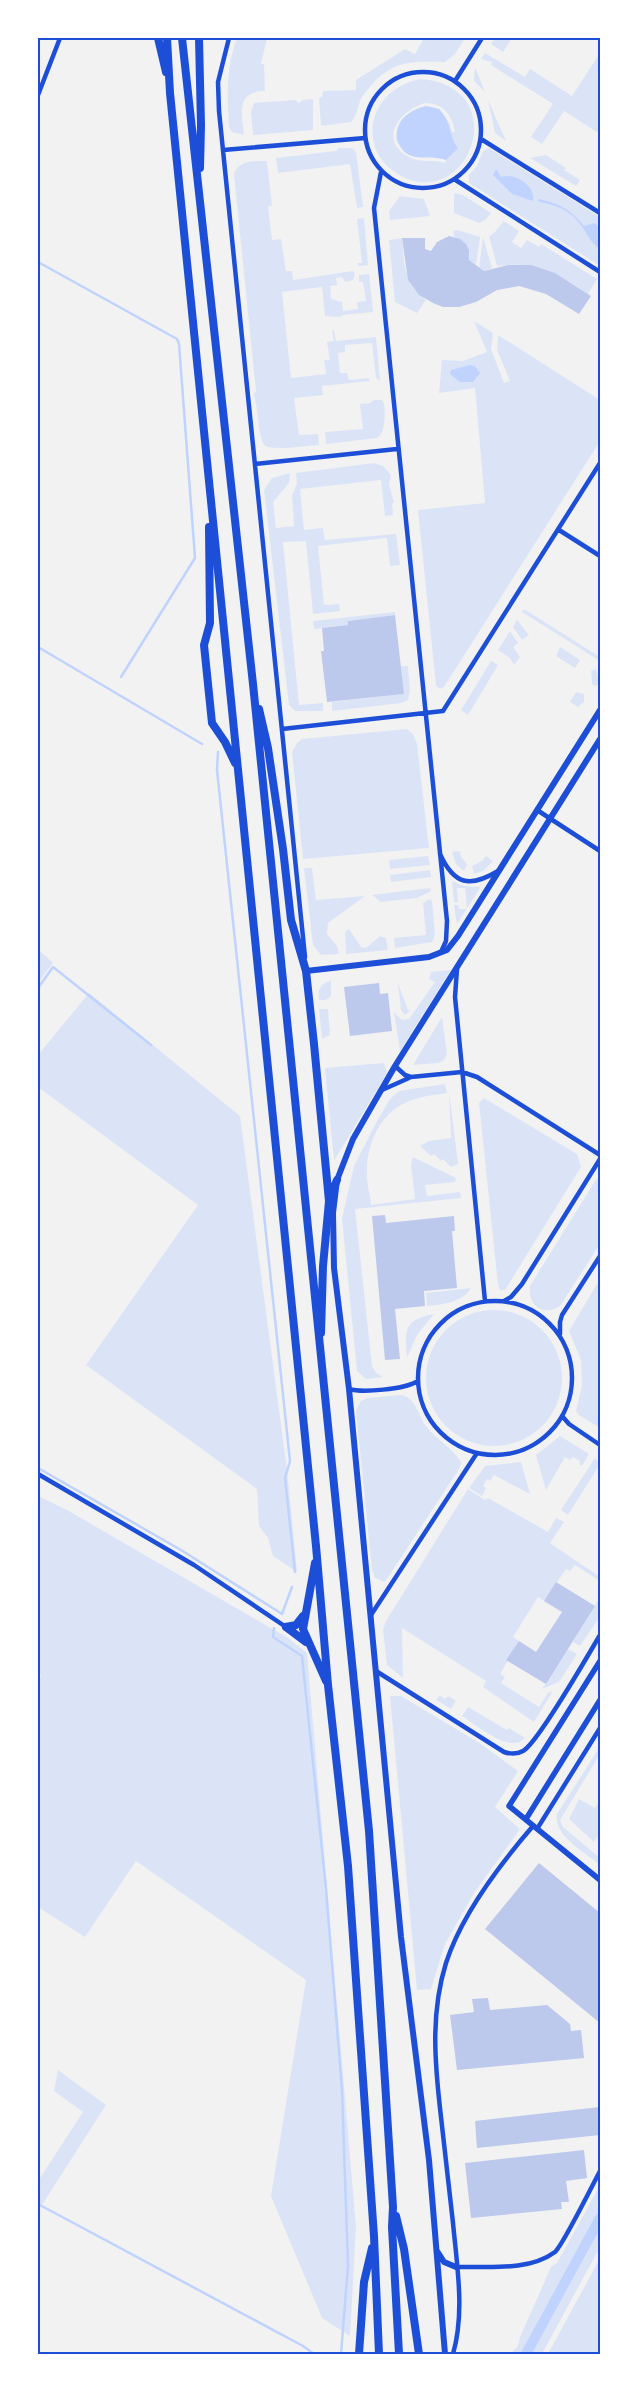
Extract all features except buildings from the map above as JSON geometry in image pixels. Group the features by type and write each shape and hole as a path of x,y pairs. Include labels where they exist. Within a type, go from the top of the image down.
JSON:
{"highway":[{"path":"158,38 170,94"},
{"path":"167,38 170,94 316,1546 328,1685 346,1836 374,2236 380,2354"},
{"path":"182,38 198,200 253,684 320,1368 368,1831 394,2207 404,2249 419,2354"},
{"path":"198,200 199,38"},
{"path":"200,57 204,38"},
{"path":"209,480 210,623 204,645 212,724 229,748 239,773"},
{"path":"253,684 268,748 291,920 306,971 329,1201 323,1266 320,1368"},
{"path":"329,1201 337,1180"},
{"path":"316,1546 308,1605 303,1624 310,1646 328,1685"},
{"path":"286,1626 296,1625 308,1605"},
{"path":"286,1626 301,1636 310,1646"},
{"path":"394,2207 392,2227 399,2354"},
{"path":"359,2354 364,2282 374,2236"}],"main road":[{"path":"306,971 392,963 439,954 447,950 458,936 600,710"},
{"path":"444,2354 429,2160 401,1937 332,1227 337,1180 353,1139 395,1066 600,738"},
{"path":"436,2250 444,2262 456,2268"}],"street":[{"path":"38,95 60,38"},
{"path":"229,38 218,82 223,150 306,971"},
{"path":"455,81 482,38"},
{"path":"423,72 440,74 455,81 467,92 476,106 481,122 481,138 476,154 467,168 454,179 440,186 417,187 394,181 381,172 368,150 365,138 370,106 379,92 392,81 407,74 423,72"},
{"path":"223,150 365,138"},
{"path":"481,138 600,213"},
{"path":"381,172 374,208 447,936 439,954"},
{"path":"454,179 600,272"},
{"path":"255,464 397,449"},
{"path":"282,729 443,711 600,463"},
{"path":"558,530 600,556"},
{"path":"537,810 600,851"},
{"path":"438,850 447,869 464,881 480,881 500,870"},
{"path":"457,969 455,997 485,1301"},
{"path":"395,1066 404,1074 412,1077"},
{"path":"381,1091 398,1081 412,1077 462,1072 477,1076 600,1157 522,1284 504,1301"},
{"path":"561,1338 547,1320 532,1310 504,1301 485,1301 460,1309 440,1324 426,1342 420,1358 416,1382 424,1411 439,1432 456,1445 477,1453 504,1455 527,1448 547,1435 562,1416 571,1391 572,1368 561,1338 560,1322 562,1315 600,1256"},
{"path":"349,1389 360,1391 407,1386 416,1382"},
{"path":"562,1416 569,1424 600,1445"},
{"path":"371,1615 477,1453"},
{"path":"38,1474 194,1565 286,1626"},
{"path":"375,1670 510,1754 524,1751 537,1736 600,1635"},
{"path":"600,1661 509,1806 600,1880"},
{"path":"526,1819 600,1700"},
{"path":"453,2354 460,2319 434,2053 437,2000 447,1961 463,1926 496,1874 535,1827 600,1728"},
{"path":"456,2268 524,2265 541,2260 556,2251 600,2170"}],"shaded area":[{"path":"237,38 267,38 261,64 264,64 265,91 249,95 242,105 244,135 232,132 229,127 229,71"},
{"path":"424,38 465,38 455,54 445,62 419,62 399,65 382,75 364,94 351,122 321,126 319,98 322,97 323,91 356,90 356,80 405,49 415,54"},
{"path":"495,38 512,38 503,52 491,44"},
{"path":"485,53 525,77 530,69 572,96 600,53 600,134 564,111 542,144 531,137 553,104 491,65 492,62 481,59"},
{"path":"475,67 485,92 474,81"},
{"path":"420,79 449,86 466,101 474,121 472,142 464,161 449,176 429,182 405,178 385,164 377,152 373,139 375,115 387,96 397,88","holes":["425,103 437,105 446,111 452,120 455,132 452,132 449,122 439,109 423,107 416,109 404,118 397,132 396,140 407,153 413,156 438,158 446,160 445,163 411,158 395,144 393,136 395,127 407,113"]},
{"path":"313,99 313,130 253,135 251,112 254,103 295,100 299,103 303,100"},
{"path":"488,100 506,141 495,133"},
{"path":"339,148 352,148 356,152 363,207 357,208 350,164 278,173 276,158 336,151"},
{"path":"489,148 600,217 600,266 469,183 469,175 477,166 483,151"},
{"path":"546,155 580,180 576,186 530,158"},
{"path":"252,161 267,161 272,206 268,206 272,240 281,239 286,271 292,271 293,280 353,271 355,274 353,280 345,282 342,277 336,278 337,285 330,286 331,299 342,302 343,311 358,309 357,302 366,301 363,282 359,282 359,275 369,274 373,312 339,317 325,316 322,287 282,292 291,378 326,374 324,360 330,360 327,342 334,341 332,331 334,331 336,341 376,337 380,381 376,378 372,343 345,345 345,352 338,353 340,373 347,373 349,380 369,378 370,381 322,386 323,395 294,398 299,435 318,434 319,445 274,448 267,447 261,438 257,407 253,394 256,392 234,174 236,169 243,164"},
{"path":"454,193 463,195 491,213 485,220 479,223 454,213"},
{"path":"400,196 424,199 430,216 390,220 389,211"},
{"path":"364,218 368,265 358,266 357,263 362,263 357,219"},
{"path":"504,221 519,231 512,242 521,248 527,240 539,247 541,244 597,279 588,294 566,280 545,270 523,265 497,266 489,236"},
{"path":"457,230 480,237 476,265 469,260 470,256 466,246 454,237 453,231"},
{"path":"483,237 492,268 484,271 479,267"},
{"path":"402,238 406,272 409,280 426,300 417,313 395,302 389,240"},
{"path":"474,321 493,333 491,349 504,383 510,381 497,350 498,335 600,400 600,441 444,687 440,689 436,686 418,510 485,503 475,388 439,393 442,360 463,361 487,352"},
{"path":"374,400 382,400 385,412 382,432 377,438 326,444 325,432 363,429 360,404 370,403"},
{"path":"374,463 383,466 391,475 389,485 394,503 392,503 393,515 385,516 381,480 300,489 304,530 323,528 325,540 396,534 400,565 390,566 387,538 318,546 324,605 339,604 340,611 313,614 306,541 283,542 299,705 323,703 323,711 295,711 289,705 264,490 272,478 290,473 289,483 273,502 276,528 294,526 292,495 297,484 296,473"},
{"path":"524,609 600,657 600,661 522,612"},
{"path":"395,612 395,615 348,621 348,625 314,629 313,621"},
{"path":"517,620 529,635 522,640 513,627"},
{"path":"510,631 518,643 513,647 520,657 514,665 510,658 498,650"},
{"path":"560,647 580,660 575,668 556,656"},
{"path":"491,661 498,665 468,715 461,710"},
{"path":"401,666 408,666 410,692 408,700 401,703 332,711 332,702 403,694"},
{"path":"596,669 599,679 598,685 595,686 592,684 591,671"},
{"path":"576,692 584,694 584,702 578,707 570,702"},
{"path":"407,729 413,734 417,744 429,848 303,859 292,752 297,743 302,739"},
{"path":"460,851 461,857 467,864 464,871 456,864 452,852"},
{"path":"428,856 430,865 390,869 389,860"},
{"path":"486,856 493,861 483,871 474,874 472,866 482,861"},
{"path":"304,868 312,868 316,900 365,896 328,923 327,934 337,946 339,954 321,955 313,945"},
{"path":"430,870 431,877 391,882 390,875"},
{"path":"452,881 464,886 480,887 467,908 465,888 457,888 458,902 454,902"},
{"path":"430,888 431,891 417,898 381,902 372,895"},
{"path":"429,899 432,901 435,935 432,942 395,948 394,938 426,935 423,903"},
{"path":"454,905 458,905 459,909 467,909 457,924"},
{"path":"349,929 361,947 366,948 380,936 386,938 388,950 346,954 345,932"},
{"path":"38,949 53,963 38,983"},
{"path":"451,970 400,1051 394,1012 402,1020 409,1019 435,982 429,979 431,972"},
{"path":"331,981 331,996 326,1000 319,1000 318,993 320,988 324,983"},
{"path":"398,983 408,1010 411,1010 405,1015 401,1010"},
{"path":"89,993 240,1116 287,1470 297,1572 273,1556 268,1538 259,1526 257,1489 86,1365 198,1205 38,1087 38,1055"},
{"path":"319,1009 328,1009 330,1035 322,1039"},
{"path":"442,1017 447,1054 444,1060 438,1063 413,1065"},
{"path":"384,1063 387,1073 334,1161 325,1068"},
{"path":"445,1084 447,1093 416,1099 402,1104 393,1111 385,1118 370,1148 367,1174 371,1205 415,1199 411,1165 413,1157 456,1178 455,1182 425,1185 427,1196 460,1192 461,1198 355,1209 372,1366 376,1373 383,1377 366,1379 357,1371 342,1219 354,1166 390,1099 399,1091"},
{"path":"449,1091 458,1164 451,1167 443,1159 441,1161 434,1154 431,1156 420,1146 429,1141 451,1138"},
{"path":"484,1098 577,1154 581,1167 505,1290 500,1290 498,1285 479,1103"},
{"path":"600,1176 600,1244 560,1306 548,1310 538,1308 531,1299 530,1286 595,1181"},
{"path":"600,1279 600,1428 579,1415 576,1411 582,1385 581,1360 569,1331"},
{"path":"471,1288 468,1293 458,1300 427,1306 426,1293"},
{"path":"494,1310 520,1315 532,1321 542,1330 551,1340 557,1352 562,1378 557,1404 551,1416 542,1426 532,1435 520,1441 494,1446 468,1441 456,1435 446,1426 437,1416 431,1404 426,1378 431,1352 437,1340 446,1330 456,1321 468,1315"},
{"path":"434,1314 417,1335 407,1358 406,1333 411,1323 416,1319"},
{"path":"402,1395 411,1400 425,1425 461,1462 459,1469 385,1582 375,1578 372,1570 356,1410 361,1401 367,1398"},
{"path":"560,1436 589,1454 582,1466 579,1464 580,1461 573,1457 570,1460 565,1457 546,1490 536,1455"},
{"path":"595,1458 600,1464 568,1515 561,1510"},
{"path":"521,1462 530,1494 494,1475 490,1481 487,1479 483,1486 486,1488 482,1496 469,1488 485,1466"},
{"path":"468,1489 485,1500 488,1498 548,1532 556,1518 564,1522 550,1543 600,1577 600,1581 575,1565 570,1571 566,1569 544,1601 538,1597 513,1637 519,1641 500,1674 505,1677 501,1683 539,1707 548,1693 553,1691 534,1722 483,1687 486,1681 402,1628 403,1678 387,1665 383,1629 386,1621"},
{"path":"38,1496 67,1510 288,1638 307,1653 356,2227 350,2336 322,2318 271,2196 306,1980 136,1861 85,1937 38,1907 38,1684 41,1676 38,1674"},
{"path":"598,1600 599,1618 580,1646 573,1642"},
{"path":"568,1649 577,1654 559,1682 542,1689"},
{"path":"440,1695 445,1699 448,1696 456,1701 451,1709 436,1700"},
{"path":"390,1696 401,1696 481,1744 518,1771 495,1807 520,1829 474,1893 445,1944 431,1989 417,1990"},
{"path":"468,1707 507,1730 509,1728 525,1738 519,1742 511,1743 494,1737 462,1716"},
{"path":"599,1748 600,1754 560,1820 563,1827 600,1858 600,1865 571,1843 557,1822 557,1814"},
{"path":"579,1799 595,1808 600,1799 600,1839 597,1837 594,1842 569,1819"},
{"path":"58,2070 106,2105 42,2205 38,2202 38,2181 83,2112 54,2091"},
{"path":"600,2185 600,2247 542,2354 510,2354 518,2346 520,2337 551,2267 557,2263"},
{"path":"600,2258 600,2354 548,2354"}],"water":[{"path":"426,106 439,109 443,114 458,148 446,160 409,155 404,152 398,141 397,130 403,119 413,111"},
{"path":"496,169 501,177 518,178 528,185 533,195 533,201 512,194 493,175"},
{"path":"538,199 564,208 574,216 584,226 594,223 600,227 600,249 592,242 574,217 558,207 539,202"},
{"path":"470,365 475,366 480,373 473,382 460,382 450,374 451,370"}],"waterway":[{"path":"38,262 177,339 179,344 195,558 121,677"},
{"path":"38,647 202,744"},
{"path":"218,752 217,770 290,1461 285,1478 295,1572"},
{"path":"38,988 53,967 151,1045"},
{"path":"38,1468 181,1550 282,1614 292,1587"},
{"path":"274,1628 273,1637 302,1656 326,1889 342,2090 348,2266 341,2354"},
{"path":"38,2204 303,2346 314,2354"},
{"path":"526,2354 600,2218"}]}
